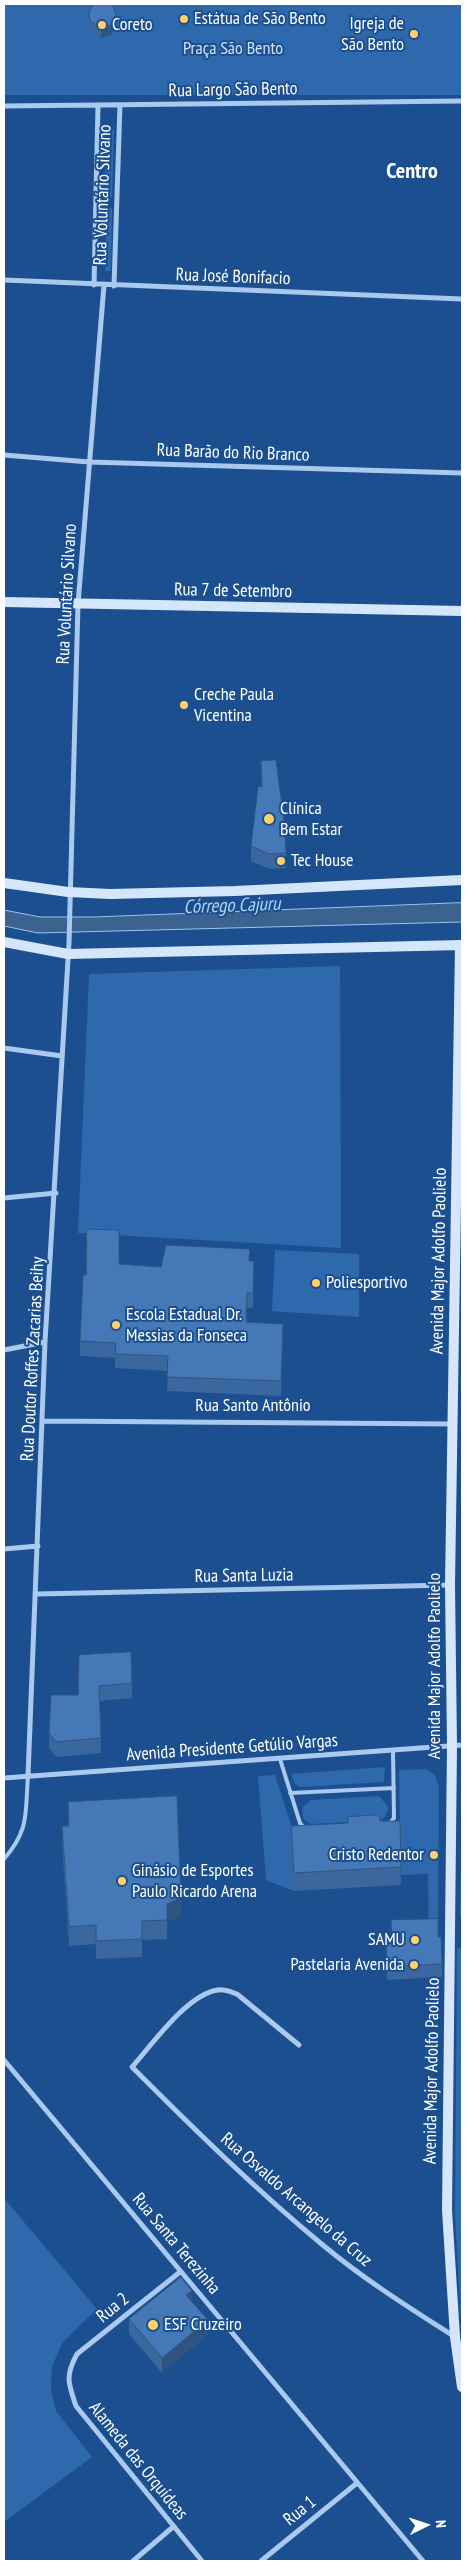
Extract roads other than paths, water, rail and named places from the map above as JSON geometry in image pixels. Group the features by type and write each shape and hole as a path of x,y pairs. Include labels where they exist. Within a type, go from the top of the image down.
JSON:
{"main road":[{"name":"Rua 7 de Setembro","path":"4,602 462,611"},
{"path":"4,883 68,892 110,894 235,891 462,880"},
{"path":"4,942 68,954 461,945"},
{"name":"Avenida Major Adolfo Paolielo","path":"461,945 458,1424 450,1586 457,1745 446,2210 455,2337 462,2386"}],"street":[{"name":"Rua Largo São Bento","path":"4,106 462,101"},
{"name":"Rua Voluntário Silvano","path":"114,286 120,105"},
{"name":"Rua Voluntário Silvano","path":"94,285 98,106"},
{"name":"Rua José Bonifacio","path":"4,280 104,286 462,299"},
{"name":"Rua Voluntário Silvano","path":"69,943 68,892 78,604 104,286"},
{"name":"Rua Barão do Rio Branco","path":"4,455 89,462 462,473"},
{"name":"Rua Doutor Roffes Zacarias Beihy","path":"28,1776 46,1342 69,943"},
{"path":"4,1048 62,1056"},
{"path":"4,1198 56,1193"},
{"path":"4,1350 46,1342"},
{"name":"Rua Santo Antônio","path":"44,1421 458,1424"},
{"path":"4,1550 38,1546"},
{"name":"Rua Santa Luzia","path":"37,1594 450,1586"},
{"name":"Avenida Presidente Getúlio Vargas","path":"4,1778 457,1745"},
{"name":"Rua Osvaldo Arcangelo da Cruz","path":"299,2045 237,1994 218,1990 200,1996 187,2007 132,2067 236,2170 325,2247 383,2290 455,2337"},
{"name":"Rua Santa Terezinha","path":"4,2060 423,2561"},
{"name":"Rua 2","path":"68,2370 78,2354 180,2272"},
{"name":"Alameda das Orquídeas","path":"68,2370 69,2386 76,2406 173,2528 202,2561"},
{"name":"Rua 1","path":"261,2561 357,2483"},
{"path":"133,2561 173,2528"}],"lane":[{"path":"384,1826 391,1823 394,1818 393,1751"},
{"path":"280,1758 300,1823 310,1831"},
{"path":"4,1859 19,1841 24,1829 28,1776"},
{"path":"290,1793 394,1788"}],"place":[{"name":"Estátua de São Bento","path":"184,19"},
{"name":"Coreto","path":"102,25"},
{"name":"Igreja de São Bento","path":"414,34"},
{"name":"Creche Paula Vicentina","path":"184,705"},
{"name":"Clínica Bem Estar","path":"269,819"},
{"name":"Tec House","path":"281,861"},
{"name":"Poliesportivo","path":"316,1283"},
{"name":"Escola Estadual Dr. Messias da Fonseca","path":"116,1325"},
{"name":"Cristo Redentor","path":"434,1855"},
{"name":"Ginásio de Esportes Paulo Ricardo Arena","path":"122,1881"},
{"name":"SAMU","path":"415,1940"},
{"name":"Pastelaria Avenida","path":"414,1965"},
{"name":"ESF Cruzeiro","path":"153,2325"}],"district":[{"name":"Centro","path":"412,172"}],"park label":[{"name":"Praça São Bento","path":"233,49"}],"water label":[{"name":"Córrego Cajuru","path":"232,906"}]}
